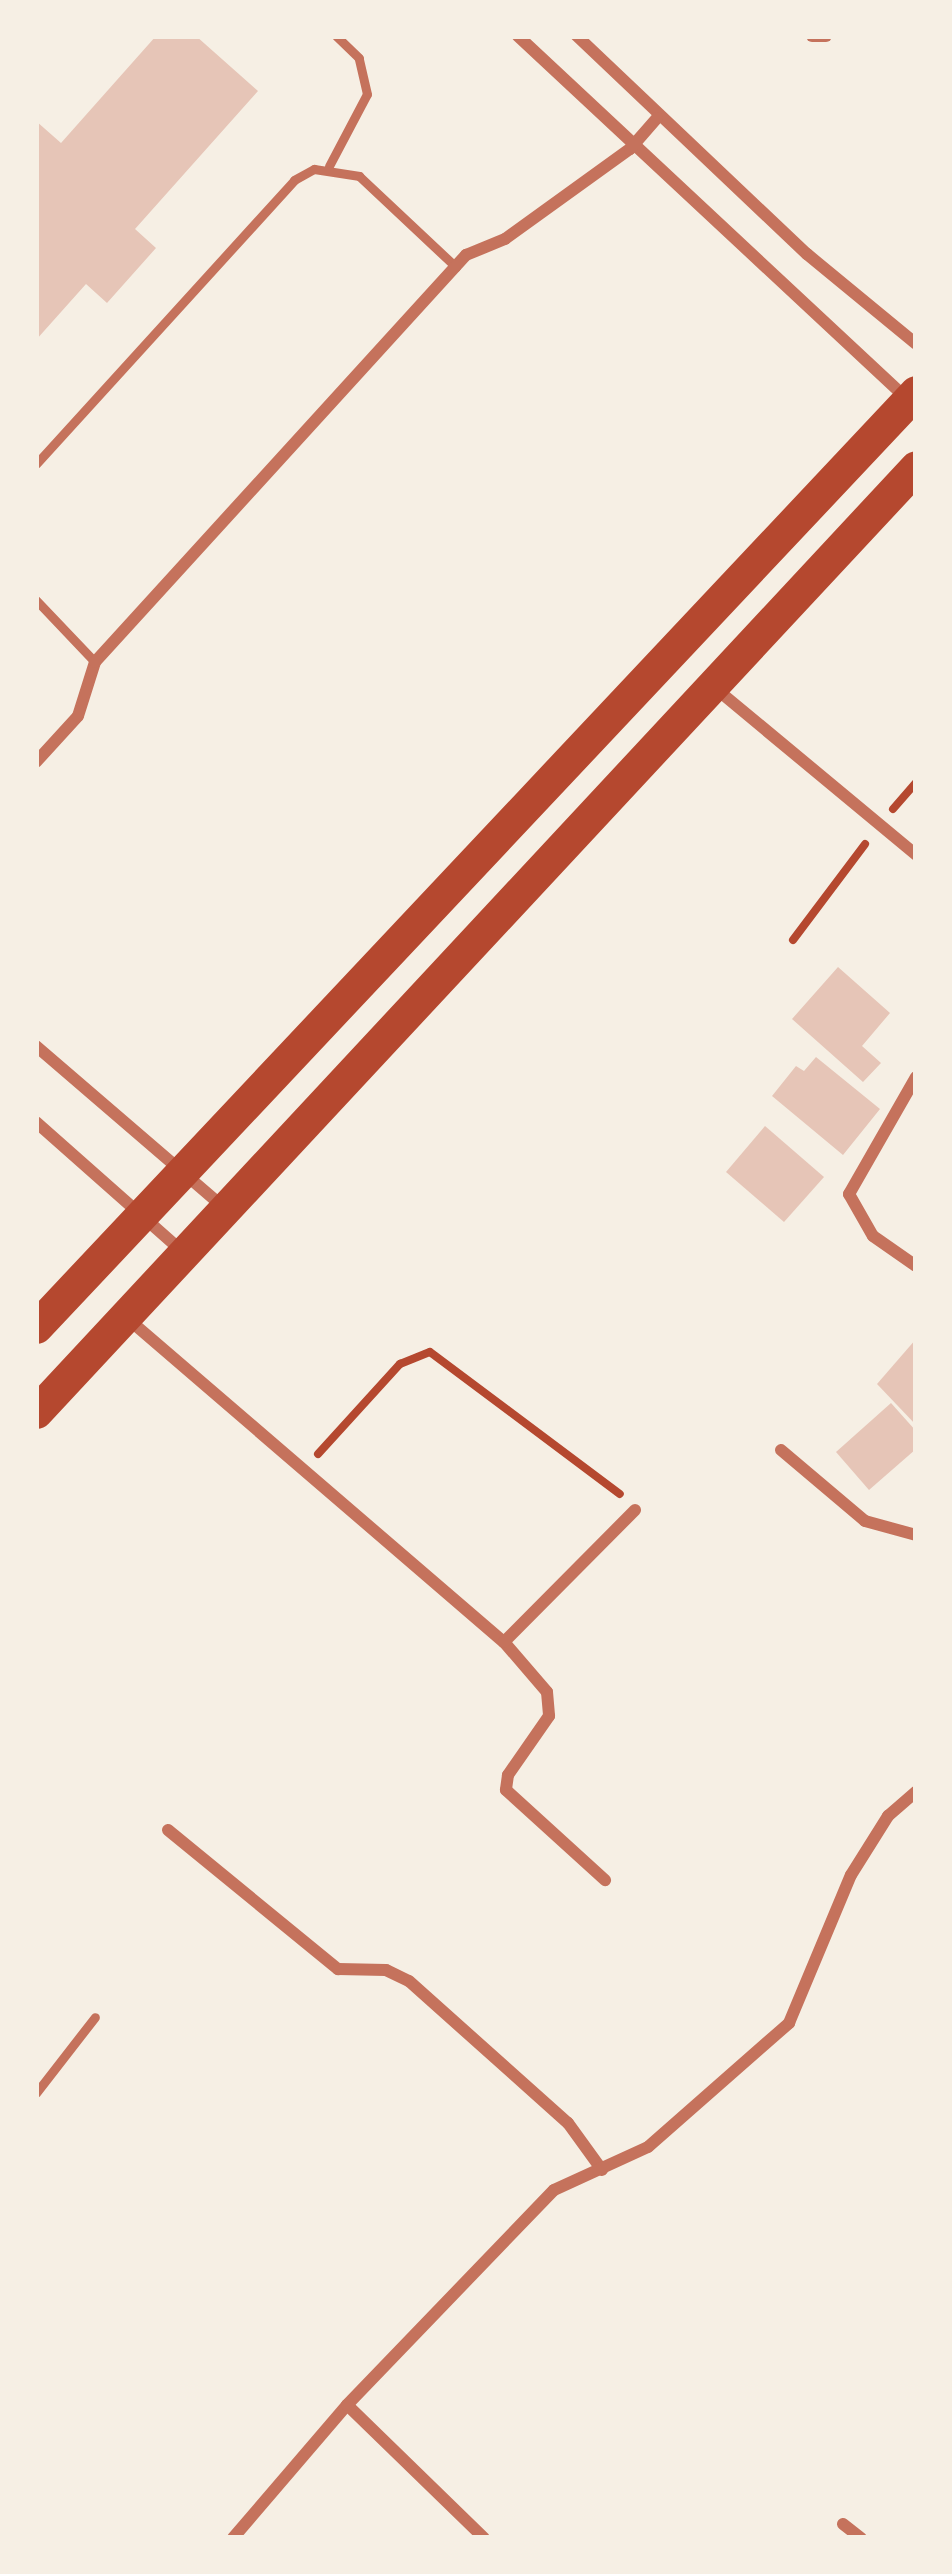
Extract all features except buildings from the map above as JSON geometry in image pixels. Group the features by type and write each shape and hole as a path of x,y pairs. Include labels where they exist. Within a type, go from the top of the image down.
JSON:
{"highway":[{"path":"36,1327 180,1168 914,400"},
{"path":"36,1412 916,467"}],"street":[{"path":"518,36 630,149 914,400"},
{"path":"577,36 657,118 916,344"},
{"path":"812,36 826,36"},
{"path":"36,762 77,716 95,662 456,267 630,149 657,118"},
{"path":"712,685 916,855"},
{"path":"36,1046 226,1209"},
{"path":"916,1077 849,1194 860,1222 916,1266"},
{"path":"36,1122 184,1254"},
{"path":"126,1317 504,1642 552,1707 508,1774 509,1797 605,1880"},
{"path":"781,1450 865,1521 916,1535"},
{"path":"504,1642 635,1510"},
{"path":"233,2538 347,2405 514,2226 566,2182 602,2170 661,2138 789,2023 850,1875 888,1816 916,1792"},
{"path":"168,1830 338,1969 386,1970 409,1981 568,2123 602,2170"},
{"path":"347,2405 484,2538"},
{"path":"842,2524 861,2538"}],"lane":[{"path":"36,464 295,180 329,166 367,94 358,58 336,36"},
{"path":"329,166 359,176 456,267"},
{"path":"36,600 95,662"},
{"path":"36,2093 95,2017"}],"path":[{"path":"793,940 916,783"},
{"path":"305,1468 400,1364 430,1352 635,1510"}]}
